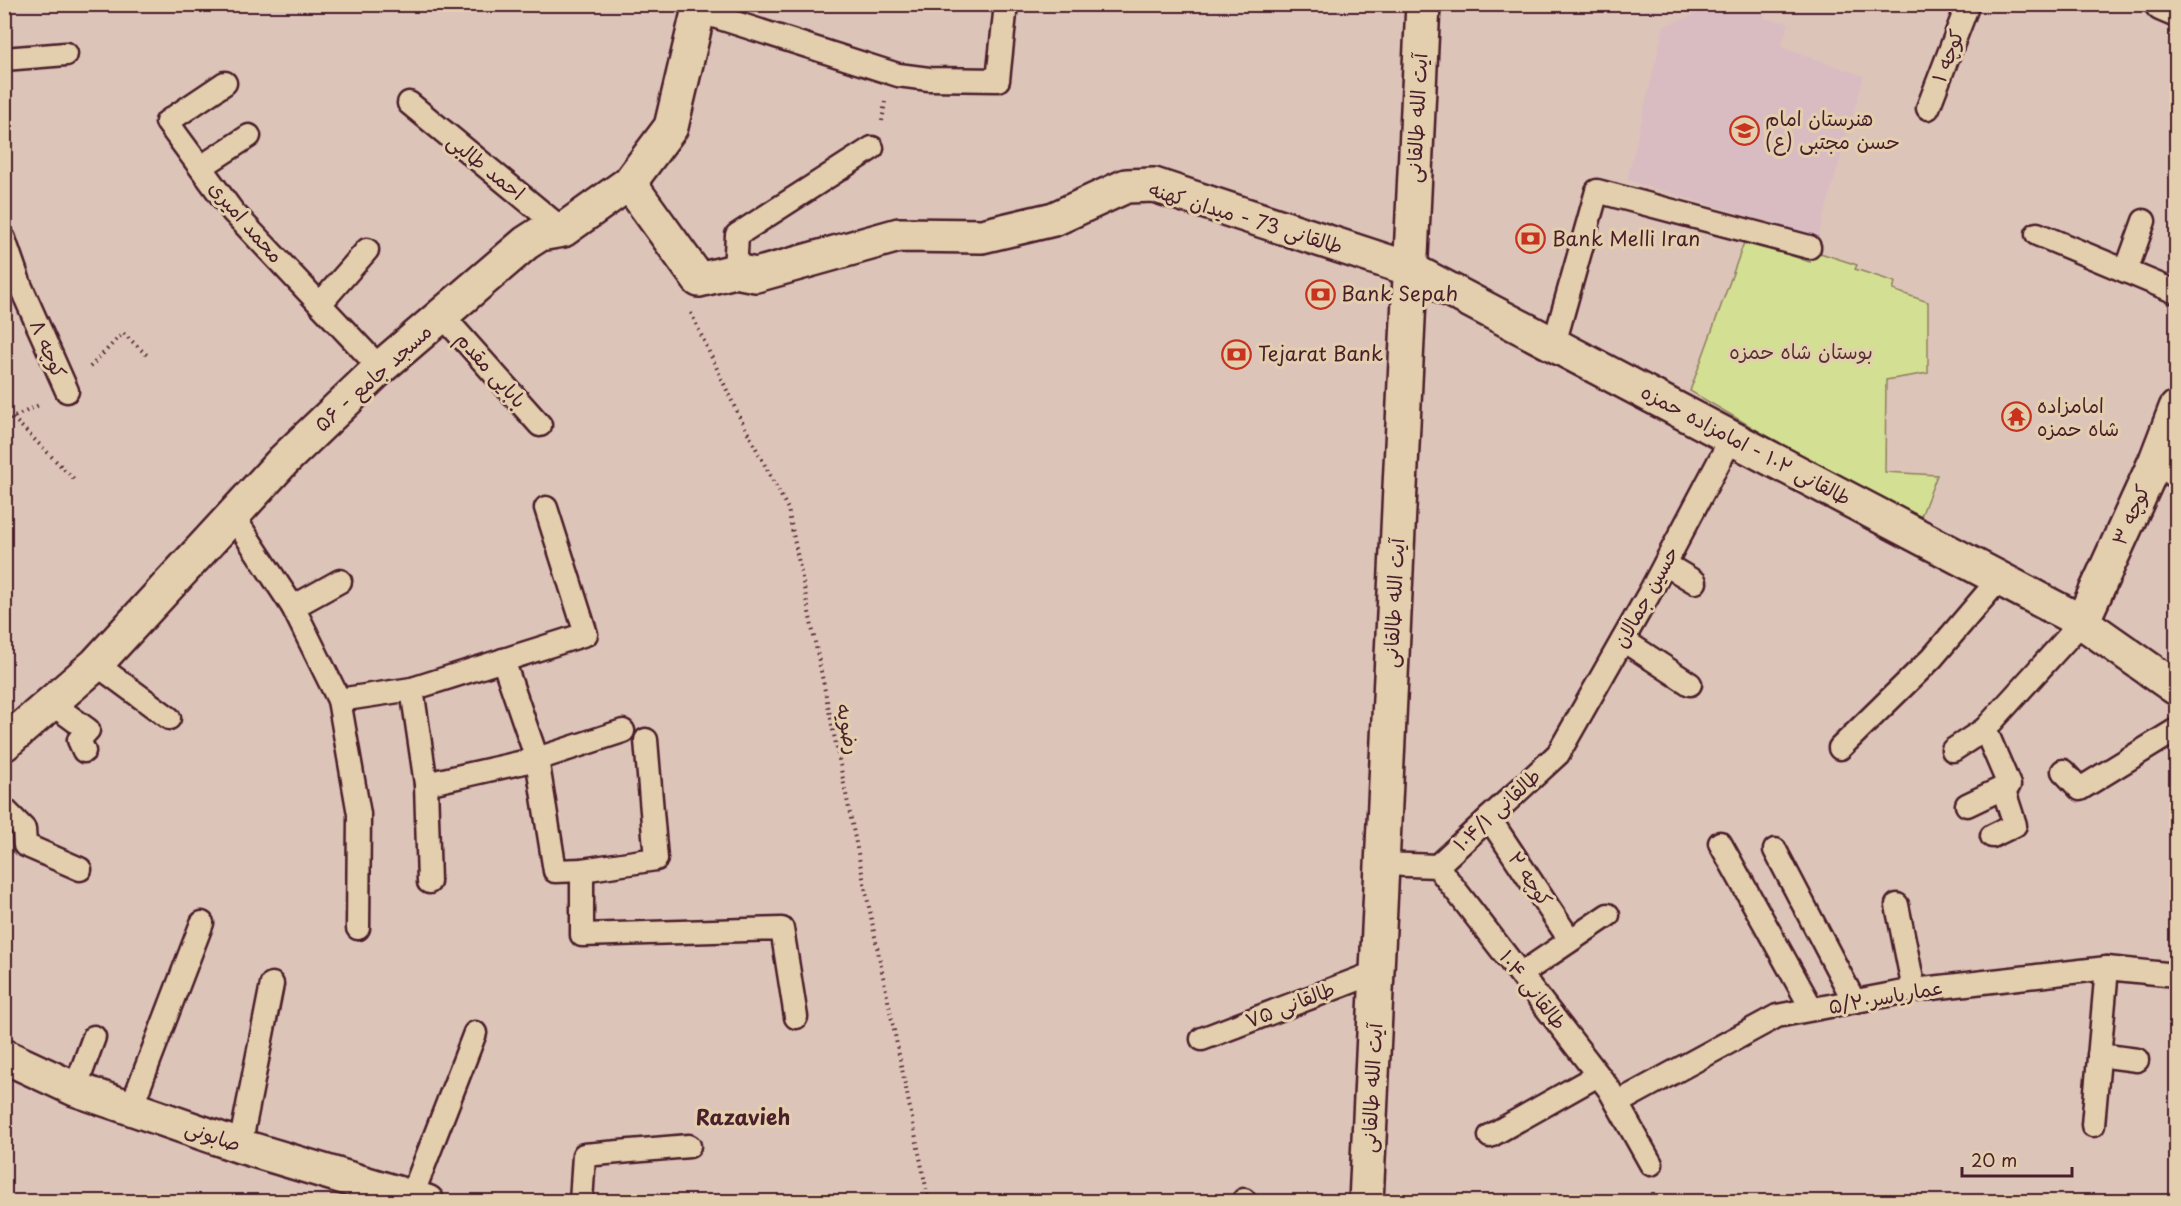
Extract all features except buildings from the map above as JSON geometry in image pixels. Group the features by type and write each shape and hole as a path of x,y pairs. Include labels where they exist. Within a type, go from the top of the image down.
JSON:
{"street":[{"name":"آیت الله طالقانی","path":"1366,1202 1423,4"},
{"name":"۵۶ - مسجد جامع","path":"4,744 96,664 284,460 380,368 526,243 540,234 563,230 629,183 671,127 699,8"},
{"path":"629,183 699,280"},
{"name":"طالقانی 73 - میدان کهنه","path":"699,280 735,271 756,276 898,235 982,236 1054,219 1126,186 1154,186 1410,269"},
{"name":"طالقانی ۱۰۲ - امامزاده حمزه","path":"1410,269 2082,622 2176,688"},
{"name":"کوچه ۳","path":"2082,622 2166,469 2176,408"},
{"name":"صابونی","path":"4,1056 75,1089 240,1146 419,1199"}],"lane":[{"path":"699,8 889,71 929,79 998,80 1006,4"},
{"name":"کوچه ۱","path":"1928,108 1968,4"},
{"path":"4,59 66,54"},
{"name":"محمد امیری","path":"225,83 167,122 233,212 380,368"},
{"name":"احمد طالبی","path":"409,103 563,230"},
{"path":"201,167 249,136"},
{"path":"735,271 737,235 872,148"},
{"path":"1554,344 1597,191 1809,247"},
{"path":"2126,271 2144,221"},
{"path":"2037,234 2176,292"},
{"name":"کوچه ۸","path":"4,240 12,289 67,391"},
{"path":"320,304 367,250"},
{"name":"بابایی مقدم","path":"442,315 540,425"},
{"name":"حسین جمالان","path":"1557,754 1665,564 1732,437"},
{"path":"339,700 412,689 586,634 546,508"},
{"path":"233,516 293,607 339,700 358,814 358,928"},
{"path":"1665,564 1695,582"},
{"path":"1840,748 1932,658 2000,578"},
{"path":"293,607 340,581"},
{"path":"1953,750 1985,729 2082,622"},
{"path":"1623,640 1690,684"},
{"path":"503,660 537,759 555,871 582,870 656,859 646,740"},
{"path":"96,664 169,717"},
{"path":"412,689 426,784 429,882"},
{"path":"51,703 88,730 79,740 84,752"},
{"path":"1967,805 2009,785 1985,729"},
{"path":"2063,771 2080,789 2176,730"},
{"path":"426,784 537,759 623,731"},
{"name":"طالقانی ۱۰۴/۱","path":"1437,866 1557,754"},
{"path":"1992,836 2015,825 2003,788"},
{"path":"4,809 24,829 25,845 80,869"},
{"name":"کوچه ۲","path":"1489,818 1570,939"},
{"path":"1720,843 1812,1009"},
{"path":"1775,850 1854,1001"},
{"path":"1382,864 1437,866"},
{"name":"طالقانی ۱۰۴","path":"1437,866 1598,1075 1617,1102 1652,1164"},
{"path":"582,870 582,935 782,929 796,1017"},
{"path":"1897,905 1914,990"},
{"path":"1521,974 1608,915"},
{"path":"131,1108 202,923"},
{"path":"2093,1125 2108,968"},
{"name":"عماریاسر۵/۲۰","path":"1617,1102 1777,1017 1812,1009 1914,990 2108,968 2176,975"},
{"name":"طالقانی ۷۵","path":"1202,1039 1377,972"},
{"path":"240,1146 272,984"},
{"path":"419,1199 475,1033"},
{"path":"75,1089 94,1037"},
{"path":"2099,1055 2138,1060"},
{"path":"1491,1136 1598,1075"},
{"path":"581,1202 584,1155 689,1146"}],"path":[{"path":"872,148 878,144 889,71"},
{"name":"رضویه","path":"699,280 691,313 738,414 788,509 929,1202"},
{"path":"13,418 75,480"}],"shaded area":[{"name":"هنرستان امام حسن مجتبی (ع)","path":"1720,5 1768,5 1764,18 1789,23 1781,47 1864,76 1818,237 1627,180 1664,26"}],"green space":[{"name":"بوستان شاه حمزه","path":"1745,240 1810,262 1814,251 1857,265 1855,269 1895,282 1893,290 1928,302 1928,373 1886,380 1885,472 1937,475 1918,524 1690,391"}],"place":[{"name":"هنرستان امام حسن مجتبی (ع)","path":"1744,131"},
{"name":"Bank Melli Iran","path":"1531,239"},
{"name":"Bank Sepah","path":"1320,294"},
{"name":"Tejarat Bank","path":"1237,354"},
{"name":"امامزاده شاه حمزه","path":"2016,417"}],"district":[{"name":"Razavieh","path":"743,1118"}]}
